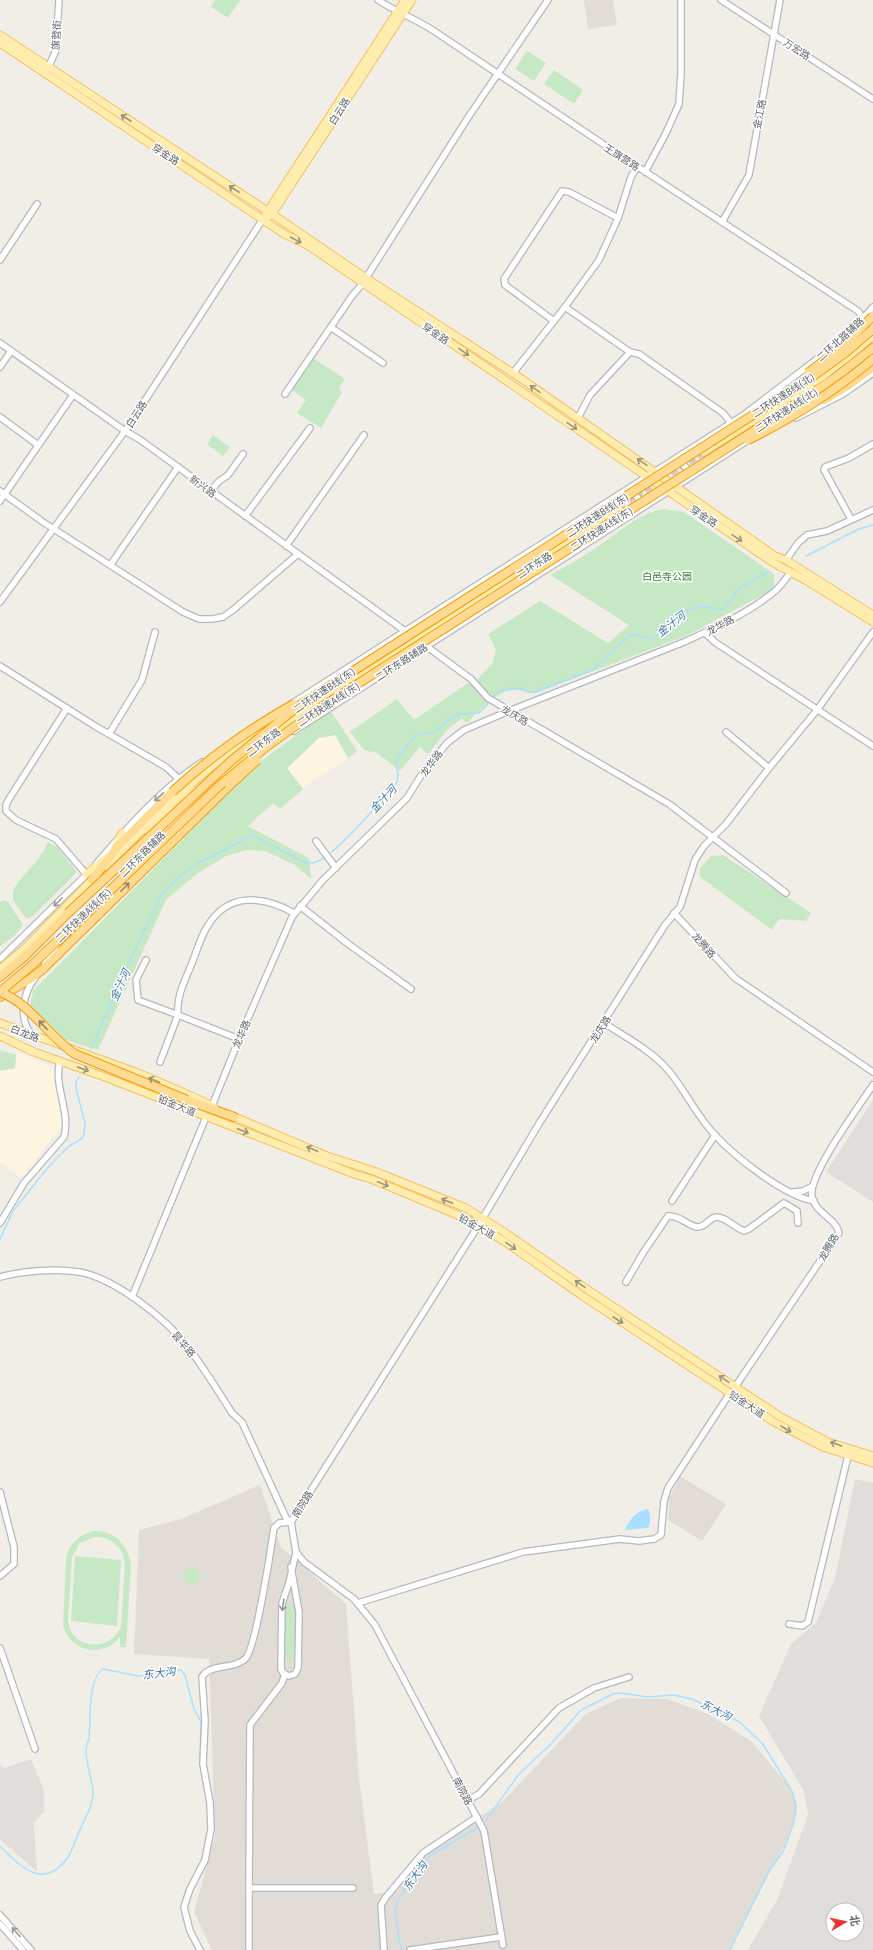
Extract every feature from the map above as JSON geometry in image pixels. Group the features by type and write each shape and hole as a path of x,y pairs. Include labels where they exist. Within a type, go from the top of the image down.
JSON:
{"highway":[{"path":"734,424 832,355 873,316"},
{"name":"二环快速B线(北)","path":"688,453 828,366 873,329"},
{"name":"二环快速A线(北)","path":"698,470 826,384 873,348"},
{"path":"789,418 841,384 873,359"},
{"path":"698,470 789,418 842,390 873,367"},
{"name":"二环快速B线(东)","path":"0,977 231,761 274,725 325,689 688,453"},
{"name":"二环快速A线(东)","path":"0,992 32,966 222,783 271,743 314,712 698,470"},
{"path":"92,880 123,841 172,792 205,764 246,733 276,714 325,689"},
{"path":"0,997 38,974 207,806 284,736 314,712"},
{"path":"0,992 19,1001 65,1047 75,1054 187,1100 234,1117"}],"main road":[{"name":"白云路","path":"399,14 405,0"},
{"name":"白云路","path":"263,219 399,14 412,0"},
{"name":"穿金路","path":"0,35 269,212 646,477 772,562 873,622"},
{"name":"穿金路","path":"0,43 263,219 513,373 775,556 786,560 873,615"},
{"path":"778,407 840,364 873,336"},
{"path":"705,454 837,370 873,341"},
{"name":"二环东路","path":"0,977 28,953 92,880 181,802 304,713 619,509"},
{"name":"二环东路","path":"0,969 24,949 185,788 230,752 328,693 544,557"},
{"path":"195,803 230,768"},
{"path":"111,856 122,833"},
{"path":"111,856 130,843"},
{"name":"白龙路","path":"0,1023 50,1042"},
{"name":"白龙路","path":"0,1036 46,1056"},
{"path":"46,1056 43,1054 41,1047 50,1042"},
{"name":"铂金大道","path":"50,1042 134,1072 187,1094 234,1117 441,1207 504,1241 584,1297 798,1436 848,1456 873,1463"},
{"name":"铂金大道","path":"46,1056 206,1117 347,1167 374,1171 466,1208 482,1217 735,1387 804,1430 828,1442 873,1456"}],"street":[{"name":"旗营街","path":"48,68 57,48 56,31 59,0"},
{"name":"王旗营路","path":"378,0 399,14 417,20 637,167 858,311 864,318"},
{"path":"285,394 332,328 469,116 548,0"},
{"path":"645,172 666,133 679,104 681,73 681,0"},
{"name":"万宏路","path":"721,0 873,99"},
{"name":"金江路","path":"722,222 749,175 780,0"},
{"path":"513,373 565,307 599,260 618,218 631,177 637,167"},
{"path":"554,321 505,285 504,278 562,191 569,192 618,218"},
{"path":"0,260 37,204"},
{"name":"白云路","path":"0,602 125,431 263,219"},
{"path":"565,307 630,352 639,354 723,413 734,424 745,416 778,407"},
{"name":"二环北路辅路","path":"734,424 846,335 873,307"},
{"path":"332,328 383,363"},
{"name":"新兴路","path":"0,343 178,467 405,631"},
{"path":"0,367 11,351"},
{"path":"578,418 590,395 630,352"},
{"path":"688,453 682,457 684,466 691,472 698,470 743,443 832,400 873,373"},
{"path":"0,501 2,492 38,445 73,395"},
{"path":"743,443 756,433 778,407"},
{"path":"0,417 38,445"},
{"path":"245,516 310,428"},
{"path":"286,546 364,435"},
{"path":"852,519 824,470 825,467 849,458 873,444"},
{"path":"0,959 92,880 122,833 179,779 205,760 622,492 655,471 688,453"},
{"path":"211,492 218,482 228,475 243,454"},
{"path":"111,564 178,467"},
{"name":"二环东路辅路","path":"0,992 25,971 195,803 241,772 290,734 635,513 698,470"},
{"path":"622,492 632,491 638,498 640,507 635,513"},
{"path":"2,492 183,612 199,619 212,619 223,616 233,610 298,554"},
{"path":"786,560 798,543 807,535 827,531 873,510"},
{"path":"544,557 568,528 577,521"},
{"path":"544,557 578,548 590,542"},
{"name":"龙华路","path":"212,1106 239,1039 294,913 336,868 407,798 420,777 447,743 464,730 705,633 738,615 776,590 791,572"},
{"path":"109,734 142,680 156,632"},
{"name":"龙庆路","path":"478,1226 540,1122 674,913 680,907 695,860 704,846 726,824 769,768 817,710 873,632"},
{"path":"705,633 716,643 873,746"},
{"name":"龙庆路","path":"426,646 471,679 491,700 669,804 786,893"},
{"path":"0,666 109,734 166,767 179,779"},
{"path":"67,708 9,799 6,805 6,811 16,820 56,839 92,880"},
{"path":"726,732 769,768"},
{"path":"316,841 336,868"},
{"path":"160,1062 178,1015 177,1001 206,928 221,910 232,903 256,900 279,905 294,913"},
{"path":"300,906 351,946 411,989"},
{"name":"龙腾路","path":"674,913 735,978 873,1072"},
{"path":"36,1037 27,1026 24,1004 27,988 69,927"},
{"path":"146,960 136,980 138,1000 239,1039"},
{"path":"604,1023 650,1054 667,1069 715,1135 765,1177 805,1200 814,1201 812,1187 828,1152 873,1085"},
{"path":"0,1223 24,1183 64,1137 64,1114 58,1078 60,1061"},
{"path":"132,1296 206,1117"},
{"path":"672,1201 715,1135"},
{"path":"789,1191 798,1192 812,1187"},
{"name":"龙腾路","path":"735,1387 839,1233 835,1224 820,1211 814,1201"},
{"path":"626,1282 643,1253 668,1216 677,1216 697,1227 702,1226 713,1218 718,1217 744,1231 749,1229 784,1203 798,1211 798,1223"},
{"name":"南院路","path":"478,1226 291,1522 296,1552 304,1562 358,1603 375,1625 477,1817 484,1831 503,1945"},
{"name":"昙华路","path":"0,1277 47,1271 79,1272 121,1289 132,1296 181,1339 232,1413 242,1422 286,1518 291,1522"},
{"path":"358,1603 523,1552 620,1539 646,1541 658,1538 661,1535 663,1527 664,1501 668,1488 730,1393"},
{"path":"788,1624 802,1626 808,1622 848,1456"},
{"path":"0,1492 14,1546 14,1564 0,1576"},
{"path":"200,1950 190,1931 184,1907 190,1889 205,1860 211,1829 210,1803 203,1764 205,1721 202,1677 209,1671 238,1663 248,1654 261,1599 274,1528 279,1523 291,1522"},
{"path":"249,1950 250,1725 282,1683 285,1674 281,1667 282,1603 289,1583 291,1567 296,1552"},
{"path":"285,1674 294,1675 298,1668 298,1612 291,1567"},
{"path":"0,1648 35,1749"},
{"path":"468,1800 478,1794 559,1708 594,1688 629,1677"},
{"path":"384,1950 381,1905 386,1896 423,1853 477,1817"},
{"path":"249,1888 353,1888"},
{"path":"0,1915 31,1950"},
{"path":"0,1924 23,1950"},
{"path":"411,1950 501,1937"}],"shaded area":[{"path":"584,0 613,0 617,25 588,29"},
{"path":"335,735 348,758 311,782 303,789 287,769 319,738"},
{"path":"16,1051 55,1069 64,1123 21,1178 0,1162 0,1071 15,1068"},
{"path":"873,1100 873,1202 826,1172"},
{"path":"680,1476 726,1504 702,1541 668,1520 669,1499"},
{"path":"855,1479 873,1483 873,1950 748,1950 777,1900 808,1815 804,1791 759,1716 791,1644 816,1623 835,1578"},
{"path":"260,1485 281,1547 346,1604 359,1777 374,1894 397,1891 430,1849 502,1802 586,1714 621,1698 667,1699 708,1714 751,1741 792,1790 797,1804 796,1815 788,1840 730,1950 212,1950 194,1912 215,1835 209,1659 134,1654 139,1530 181,1519"},
{"path":"31,1759 44,1790 44,1811 34,1823 37,1872 0,1839 0,1765 4,1768"}],"green space":[{"path":"215,0 240,0 228,18 211,7"},
{"path":"527,51 546,63 534,81 515,69"},
{"path":"554,70 583,90 574,104 544,84"},
{"path":"313,358 345,379 339,388 342,392 321,428 297,413 306,400 292,390"},
{"path":"213,435 230,447 223,456 207,444"},
{"name":"白邑寺公园","path":"664,509 684,512 774,574 774,589 688,635 536,693 518,690 502,693 489,702 466,723 462,718 447,730 428,754 420,747 400,771 376,752 365,751 350,732 397,699 414,720 468,683 472,685 492,664 496,650 488,634 540,601 608,643 629,625 550,575 593,550 635,520 644,515"},
{"path":"330,710 357,751 348,758 335,735 319,738 287,768 303,789 280,809 273,803 248,826 309,858 311,879 295,865 265,851 247,850 226,856 198,873 166,900 98,1050 56,1037 29,1010 33,991 257,764"},
{"path":"48,842 58,848 77,872 34,915 30,918 26,918 13,900 13,891 21,878 36,862"},
{"path":"723,855 811,913 806,921 779,919 772,930 700,877 700,868 711,856"},
{"path":"4,900 8,902 23,925 15,935 0,946 0,902"},
{"path":"0,1050 16,1055 15,1068 0,1071"},
{"path":"100,1531 112,1535 118,1539 129,1555 131,1562 126,1647 120,1647 120,1637 113,1644 105,1648 88,1650 73,1642 67,1635 63,1626 67,1555 71,1545 78,1538 88,1533","holes":["94,1537 105,1538 115,1544 122,1552 124,1558 125,1564 121,1626 116,1635 109,1641 100,1644 92,1644 76,1638 71,1631 68,1621 72,1557 80,1543"]},
{"path":"75,1556 121,1560 117,1626 71,1621"},
{"path":"192,1568 199,1573 200,1576 195,1583 192,1584 185,1579 184,1576 189,1569"},
{"path":"287,1604 292,1604 296,1607 296,1656 294,1660 289,1662 284,1657 285,1606"}],"water":[{"path":"648,1509 650,1514 650,1523 648,1528 625,1530 634,1516"}],"waterway":[{"name":"金汁河","path":"806,556 859,529 873,525"},
{"name":"金汁河","path":"91,1049 126,969 161,896 177,879 195,865 252,835 304,862 316,862 336,849 370,814 397,782 398,776 396,760 416,735 437,731 449,719 461,714 479,713 497,693 502,691 516,688 535,692 594,669 621,642 632,634 652,639 670,622 689,610 700,607 722,610 740,588 768,572"},
{"name":"金汁河","path":"0,1239 13,1211 50,1165 68,1147 81,1139 84,1135 85,1123 76,1088 76,1082 79,1077"},
{"name":"东大沟","path":"0,1846 16,1862 33,1872 42,1874 51,1872 59,1867 70,1854 89,1810 93,1795 86,1749 89,1738 92,1691 94,1682 98,1674 103,1669 138,1676 181,1670 185,1675 194,1709 201,1722 200,1764"},
{"name":"东大沟","path":"486,1820 519,1774 551,1744 581,1710 613,1694 621,1693 648,1697 673,1695 692,1699 738,1721 762,1743 792,1791 796,1807 794,1822 784,1850 768,1873 730,1950"},
{"name":"东大沟","path":"401,1950 395,1912 398,1900 428,1857 477,1828"},
{"name":"东大沟","path":"187,1929 183,1919 182,1910 185,1892 203,1859"}],"tunnel":[{"path":"618,507 704,452"}]}
